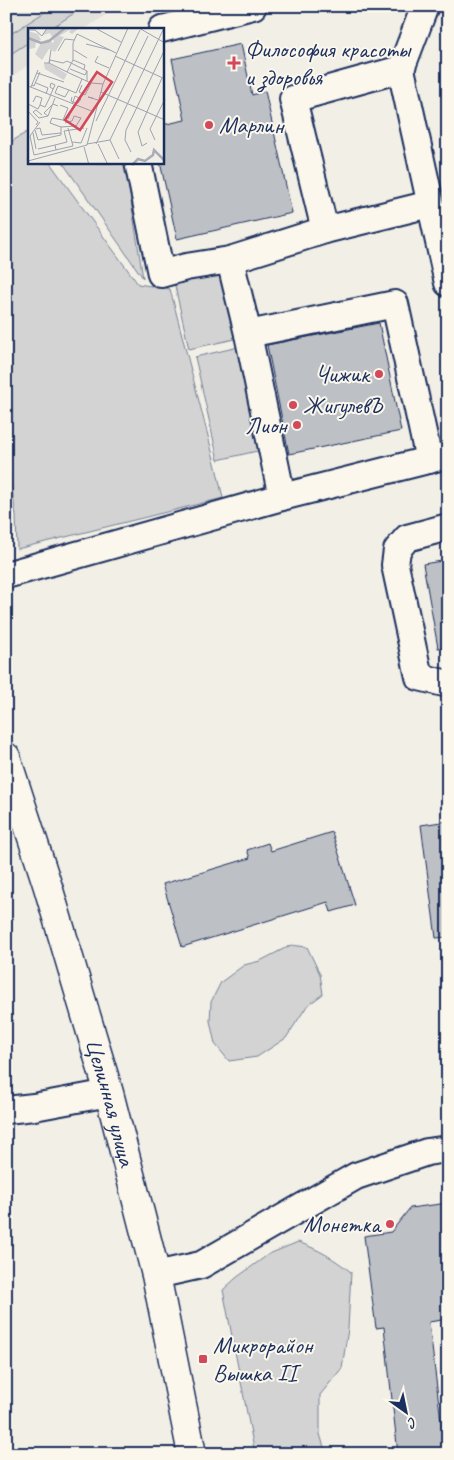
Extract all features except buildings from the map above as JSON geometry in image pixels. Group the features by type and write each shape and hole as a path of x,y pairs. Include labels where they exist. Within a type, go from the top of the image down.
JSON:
{"main road":[{"name":"Целинная улица","path":"6,758 45,877 110,1093 156,1275 192,1454"}],"street":[{"path":"155,28 187,6"},
{"path":"164,28 253,6"},
{"path":"425,6 401,70 448,283"},
{"path":"325,230 293,99 401,70"},
{"path":"138,164 161,274 186,267 230,260 325,230 430,204"},
{"path":"230,260 248,334 282,497"},
{"path":"6,575 282,497 438,458 395,304 248,334"},
{"path":"448,527 407,538 397,550 395,565 419,677 448,684"},
{"path":"6,1110 110,1093"},
{"path":"156,1275 201,1265 356,1176 428,1152 448,1149"}],"shaded area":[{"path":"6,6 119,6 86,28 28,28 28,66 6,80"},
{"path":"54,6 85,6 52,28 28,28 28,43 6,57 6,37"},
{"path":"27,132 28,164 51,164 138,284 170,289 223,498 17,549 16,516 6,451 6,145"},
{"path":"64,164 125,164 143,278"},
{"path":"227,265 244,337 189,349 173,277"},
{"path":"243,346 266,449 218,460 195,357"},
{"path":"291,945 307,947 320,974 323,994 307,1006 286,1038 257,1057 229,1061 215,1044 210,1021 211,1002 221,982 244,965 260,961"},
{"path":"298,1242 326,1255 351,1272 348,1329 342,1368 320,1395 320,1434 326,1454 255,1454 223,1290 269,1254"}],"place":[{"name":"Философия красоты и здоровья","path":"234,63"},
{"name":"Марлин","path":"209,125"},
{"name":"Чижик","path":"379,374"},
{"name":"ЖигулевЪ","path":"293,405"},
{"name":"Лион","path":"297,425"},
{"name":"Монетка","path":"390,1224"},
{"name":"Микрорайон Вышка II","path":"203,1359"}]}
